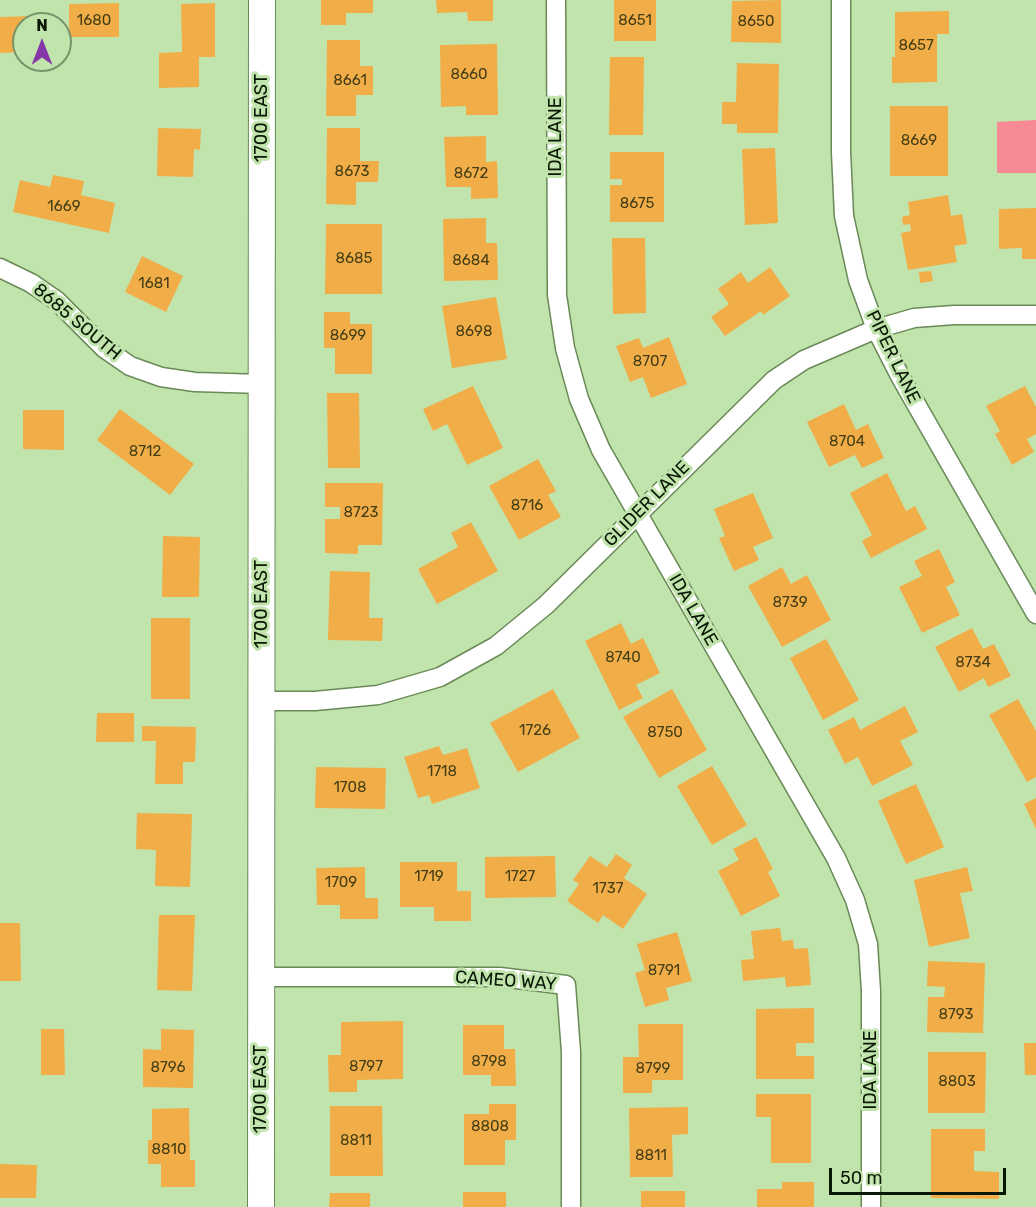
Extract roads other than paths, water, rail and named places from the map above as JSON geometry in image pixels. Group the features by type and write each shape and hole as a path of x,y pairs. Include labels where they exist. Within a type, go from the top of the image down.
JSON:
{"street":[{"name":"1700 EAST","path":"261,1207 262,0"},
{"name":"IDA LANE","path":"556,0 557,295 565,348 583,409 601,450 837,858 855,900 868,944 871,991 871,1207"},
{"name":"PIPER LANE","path":"841,0 841,152 844,216 858,280 876,329 1036,614"},
{"name":"8685 SOUTH","path":"0,268 31,283 57,301 104,348 130,366 161,377 195,382 262,384"},
{"name":"GLIDER LANE","path":"261,700 315,701 378,695 440,677 495,646 546,605 774,380 804,360 876,329 914,318 954,315 1036,315"},
{"name":"CAMEO WAY","path":"261,977 500,977 566,985 571,1052 571,1207"}]}
